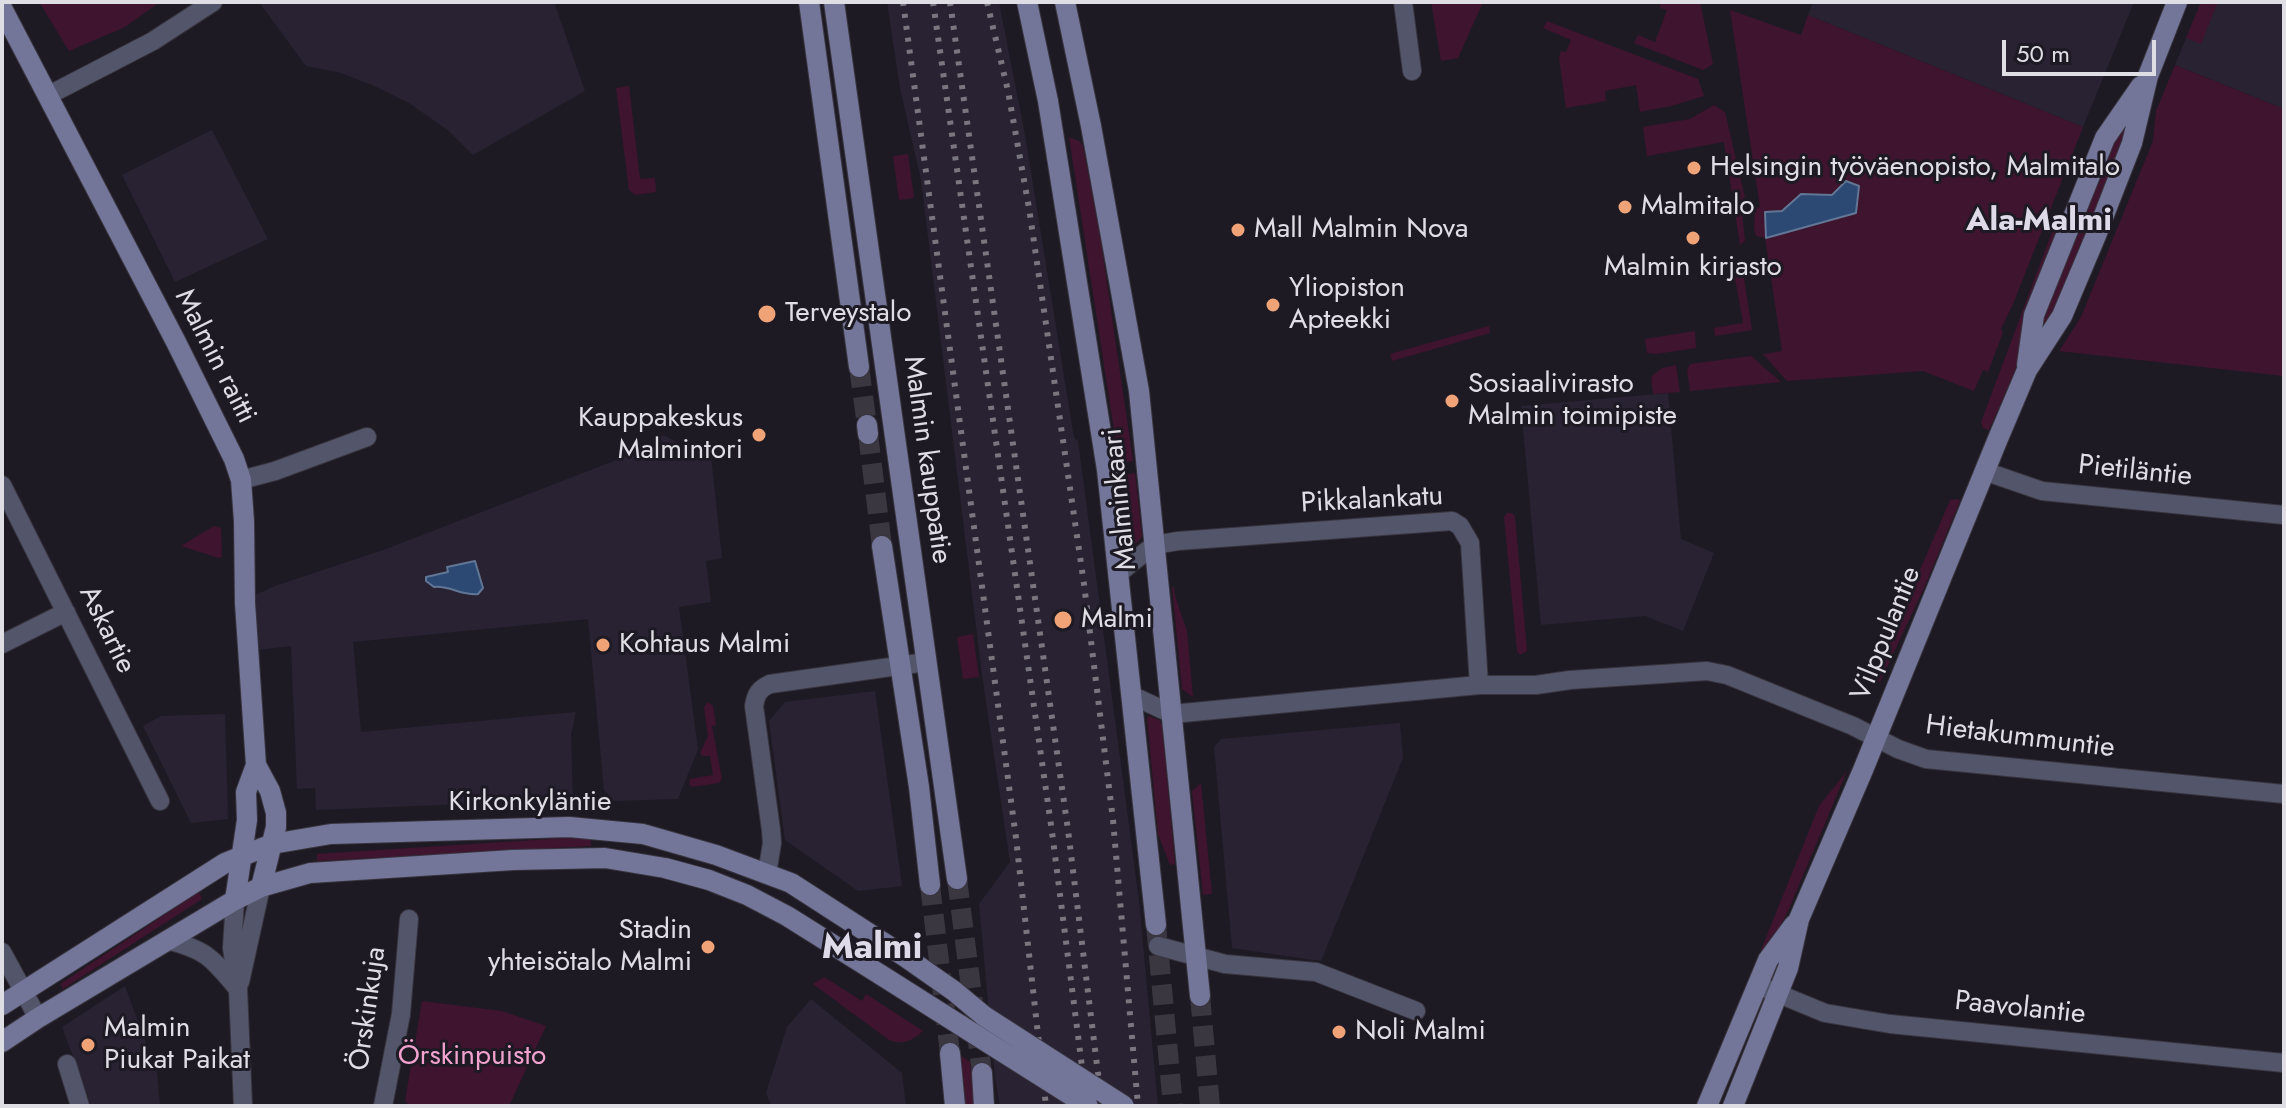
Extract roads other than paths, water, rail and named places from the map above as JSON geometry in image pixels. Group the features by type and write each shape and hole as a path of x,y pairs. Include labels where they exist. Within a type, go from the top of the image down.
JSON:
{"main road":[{"name":"Malmin kauppatie","path":"809,2 859,367"},
{"name":"Malmin kauppatie","path":"834,2 957,879"},
{"name":"Malminkaari","path":"1027,2 1056,147 1107,470 1156,925"},
{"name":"Malminkaari","path":"1065,2 1139,391 1200,996"},
{"name":"Vilppulantie","path":"1733,1106 1788,968 1799,919 2027,370 2034,315 2105,138 2148,76 2177,2"},
{"name":"Malmin raitti","path":"2,8 181,352 234,459 241,480 245,603 256,765 246,792 247,820 235,900"},
{"name":"Malmin kauppatie","path":"882,546 930,885"},
{"name":"Malmin raitti","path":"256,765 270,791 276,813 261,887"},
{"name":"Kirkonkyläntie","path":"2,1005 215,869 272,844 331,834 586,827 643,834 716,855 813,896 940,980 984,1016 1124,1106"},
{"name":"Kirkonkyläntie","path":"2,1042 167,940 261,887 310,873 513,860 605,858 665,868 709,880 787,916 1088,1106"},
{"name":"Vilppulantie","path":"1707,1106 1768,960 1799,919"},
{"path":"950,1053 955,1106"},
{"path":"982,1073 984,1106"}],"street":[{"path":"49,95 153,41 213,2"},
{"path":"1403,2 1412,71"},
{"path":"241,480 275,471 367,437"},
{"name":"Pietiläntie","path":"1984,471 2042,491 2284,515"},
{"name":"Askartie","path":"2,485 160,801"},
{"name":"Pikkalankatu","path":"1154,545 1452,521 1460,526 1470,543 1479,685"},
{"path":"1119,573 1154,545"},
{"path":"2,644 66,612"},
{"path":"767,874 772,843 754,706 761,688 770,684 926,662"},
{"name":"Hietakummuntie","path":"1479,685 1536,685 1707,671 1727,675 1926,759 2284,794"},
{"path":"1133,696 1172,714 1479,685"},
{"path":"238,989 250,947 254,910 261,887"},
{"path":"235,900 232,948 238,989 243,1106"},
{"name":"Örskinkuja","path":"383,1106 401,1014 409,919"},
{"path":"167,940 194,947 213,958 238,989"},
{"path":"1158,946 1225,964 1316,972 1416,1011"},
{"path":"2,952 38,1018"},
{"name":"Paavolantie","path":"1757,985 1825,1013 1890,1024 2284,1063"},
{"path":"67,1064 80,1106"}],"water":[{"path":"1846,181 1859,186 1856,213 1766,238 1765,212 1782,211 1801,194 1832,195"},
{"path":"475,561 483,588 478,594 434,587 426,581 426,577 448,572 447,567"}],"tunnel":[{"path":"859,367 867,425"},
{"path":"868,434 882,546"},
{"path":"957,879 982,1073"},
{"path":"930,885 950,1053"},
{"path":"1156,925 1173,1106"},
{"path":"1200,996 1210,1106"}],"railway":[{"path":"903,2 1016,838 1046,1106"},
{"path":"933,2 1052,832 1087,1106"},
{"path":"950,2 1068,830 1102,1106"},
{"path":"987,2 1008,91 1029,208 1084,584 1113,820 1138,1106"}],"place":[{"name":"Helsingin työväenopisto, Malmitalo","path":"1694,168"},
{"name":"Malmitalo","path":"1625,207"},
{"name":"Mall Malmin Nova","path":"1238,230"},
{"name":"Malmin kirjasto","path":"1693,238"},
{"name":"Yliopiston Apteekki","path":"1273,305"},
{"name":"Terveystalo","path":"767,314"},
{"name":"Sosiaalivirasto Malmin toimipiste","path":"1452,401"},
{"name":"Kauppakeskus Malmintori","path":"759,435"},
{"name":"Malmi","path":"1063,620"},
{"name":"Kohtaus Malmi","path":"603,645"},
{"name":"Stadin yhteisötalo Malmi","path":"708,947"},
{"name":"Noli Malmi","path":"1339,1032"},
{"name":"Malmin Piukat Paikat","path":"88,1045"}],"district":[{"name":"Ala-Malmi","path":"2039,222"},
{"name":"Malmi","path":"872,949"}],"park label":[{"name":"Örskinpuisto","path":"472,1057"}]}
